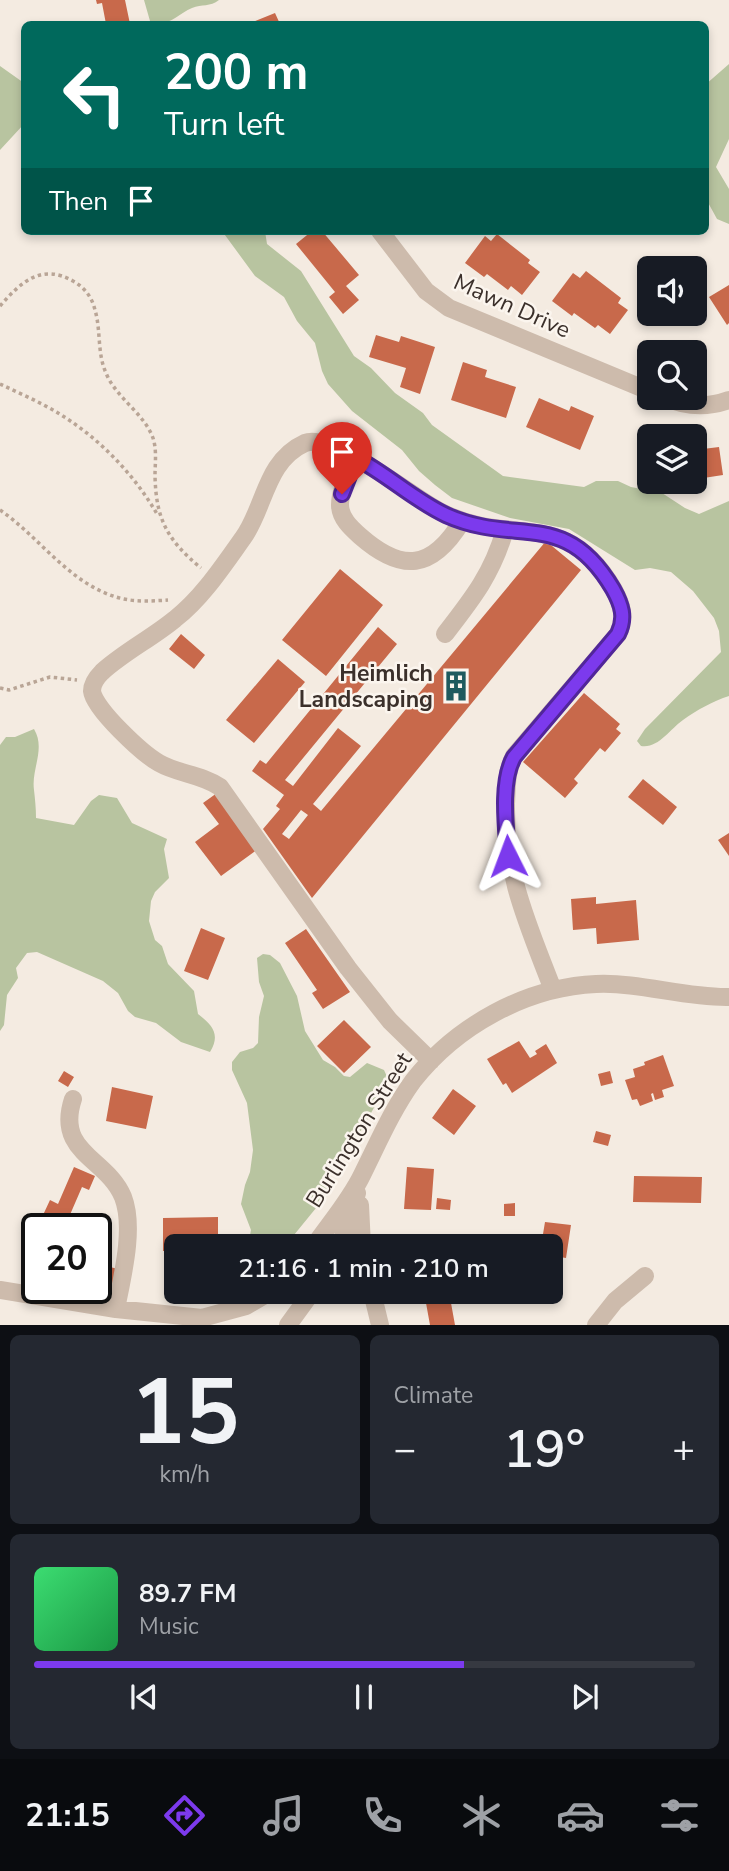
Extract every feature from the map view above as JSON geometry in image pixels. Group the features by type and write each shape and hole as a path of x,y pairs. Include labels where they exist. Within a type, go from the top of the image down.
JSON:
{"street":[{"name":"Mawn Drive","path":"383,235 426,291 449,308 637,386"},
{"path":"707,405 729,400"},
{"path":"431,1060 390,1021 348,968 232,801 220,788 203,778 169,768 146,755 104,713 93,695 93,684 112,663 177,617 213,578 251,526 261,496 274,472 296,449 307,443 317,441 356,458 431,507 462,521 505,530 543,533 564,539 587,554 610,584 622,610 623,624 610,645 514,757 507,775 506,831 513,881 553,990"},
{"path":"356,458 342,494 341,511 351,528 380,552 407,562 428,557 448,540 462,521"},
{"path":"446,634 484,584 498,554 505,530"},
{"name":"Burlington Street","path":"322,1234 362,1177 397,1106 412,1083 431,1060 480,1021 553,990 609,983 698,996 729,997"},
{"path":"73,1099 67,1117 72,1136 85,1154 115,1183 124,1199 127,1221 126,1252 116,1309"},
{"path":"344,1234 362,1177"},
{"path":"360,1234 362,1177"},
{"path":"596,1325 615,1301 645,1276"},
{"path":"0,1290 116,1309 202,1318 249,1304"},
{"path":"288,1325 304,1304"},
{"path":"375,1304 380,1325"}],"path":[{"path":"0,306 23,282 41,274 52,273 65,277 88,293 95,306 106,373 116,391 152,437 155,449 156,500 160,519"},
{"path":"0,384 59,414 81,429 133,477 170,537 184,554 213,578"},
{"path":"0,510 25,528 61,564 103,592 124,599 171,600"},
{"path":"0,688 9,690 50,677 93,684"}],"green space":[{"path":"144,0 219,0 192,8 170,21 150,21"},
{"path":"729,64 729,139 716,167 729,189 729,224 717,219 709,204 709,82"},
{"path":"0,66 21,81 21,127 0,150"},
{"path":"225,235 266,235 267,244 301,271 354,356 371,368 395,393 423,413 432,425 503,476 584,487 596,481 618,481 637,488 637,494 664,494 699,514 729,501 729,696 694,713 653,744 641,746 637,741 645,729 721,652 719,631 714,618 693,591 671,572 650,568 635,570 569,529 510,518 452,498 419,471 402,450 352,411 328,384 315,343 297,321 284,297 255,276"},
{"path":"34,729 39,744 34,782 36,818 74,825 91,801 99,795 117,798 132,823 167,839 164,849 169,878 155,892 149,921 155,940 162,946 168,964 194,991 198,1014 213,1030 215,1040 210,1052 181,1042 156,1023 135,1017 128,1011 118,993 103,981 37,952 27,953 16,968 18,978 7,995 4,1025 0,1031 0,745 6,737 15,737"},
{"path":"263,954 270,955 280,963 297,996 305,1031 323,1060 344,1076 350,1077 367,1063 384,1070 389,1081 362,1129 331,1170 325,1197 295,1234 250,1234 241,1204 253,1150 247,1103 232,1070 232,1062 240,1052 253,1048 258,1043 259,1017 264,996 259,982 257,958"}],"building":[{"path":"96,0 125,0 129,21 105,21 102,3 97,4"},
{"path":"275,13 279,21 255,21"},
{"path":"307,235 325,235 359,275 346,286 359,300 343,314 329,297 335,292 296,244"},
{"path":"498,235 530,260 528,263 540,272 522,295 511,286 508,290 487,274 484,277 465,263 485,236 491,241"},
{"path":"586,271 621,298 618,303 628,310 610,334 598,325 595,328 574,313 572,316 552,301 573,273 580,278"},
{"path":"729,285 729,323 727,325 709,297"},
{"path":"376,335 399,342 401,336 435,347 420,394 400,387 406,368 369,357"},
{"path":"463,362 487,370 485,377 516,387 506,418 451,400"},
{"path":"539,398 569,411 571,406 594,416 580,450 526,427"},
{"path":"719,447 723,475 707,477 707,448"},
{"name":"Heimlich Landscaping","path":"546,541 581,570 312,898 263,829 280,809 276,806 284,795 252,771 260,760 266,764 378,627 397,644 285,780 293,786 338,728 361,746 313,804 321,811","holes":["301,810 308,815 289,839 282,834"]},
{"path":"340,569 383,605 326,676 282,640"},
{"path":"181,634 205,655 194,669 169,649"},
{"path":"278,659 305,682 254,743 226,720"},
{"path":"584,693 620,724 616,729 621,733 605,752 600,748 574,779 578,783 565,798 523,762"},
{"path":"643,779 677,807 663,825 628,797"},
{"path":"217,793 258,849 221,876 195,842 219,824 203,803"},
{"path":"729,833 729,856 718,840"},
{"path":"596,897 596,904 636,900 639,940 597,944 596,928 573,930 571,899"},
{"path":"201,928 225,938 208,980 184,971"},
{"path":"306,929 350,992 323,1009 312,993 317,990 285,943"},
{"path":"344,1020 371,1047 344,1073 317,1046"},
{"path":"519,1041 530,1058 546,1044 557,1063 512,1093 506,1083 503,1085 487,1059"},
{"path":"663,1055 674,1086 662,1090 664,1097 655,1100 653,1093 651,1094 653,1101 640,1106 637,1099 632,1100 625,1080 635,1077 633,1069"},
{"path":"64,1071 74,1077 68,1087 58,1081"},
{"path":"610,1071 613,1083 601,1086 598,1074"},
{"path":"112,1087 153,1096 146,1129 106,1121"},
{"path":"453,1089 476,1106 454,1135 432,1118"},
{"path":"596,1131 611,1135 608,1146 593,1142"},
{"path":"74,1167 95,1176 89,1190 82,1187 71,1213 44,1213 50,1200 58,1204"},
{"path":"407,1167 434,1169 431,1210 404,1209"},
{"path":"634,1176 702,1177 701,1203 633,1202"},
{"path":"437,1198 451,1200 450,1210 436,1209"},
{"path":"515,1203 515,1216 504,1216 504,1204"},
{"path":"218,1217 218,1234 164,1234 163,1251 163,1218"},
{"path":"545,1222 571,1225 566,1258 563,1258 563,1234 543,1234"},
{"path":"112,1268 122,1270 117,1291 112,1290"},
{"path":"426,1304 451,1304 455,1325 430,1325"}],"place":[{"name":"Heimlich Landscaping","path":"456,686"}],"route":[{"path":"342,494 356,458 446,515 470,524 500,530 543,533 564,539 587,554 618,597 623,624 618,634 510,765 507,775 508,856"}]}
